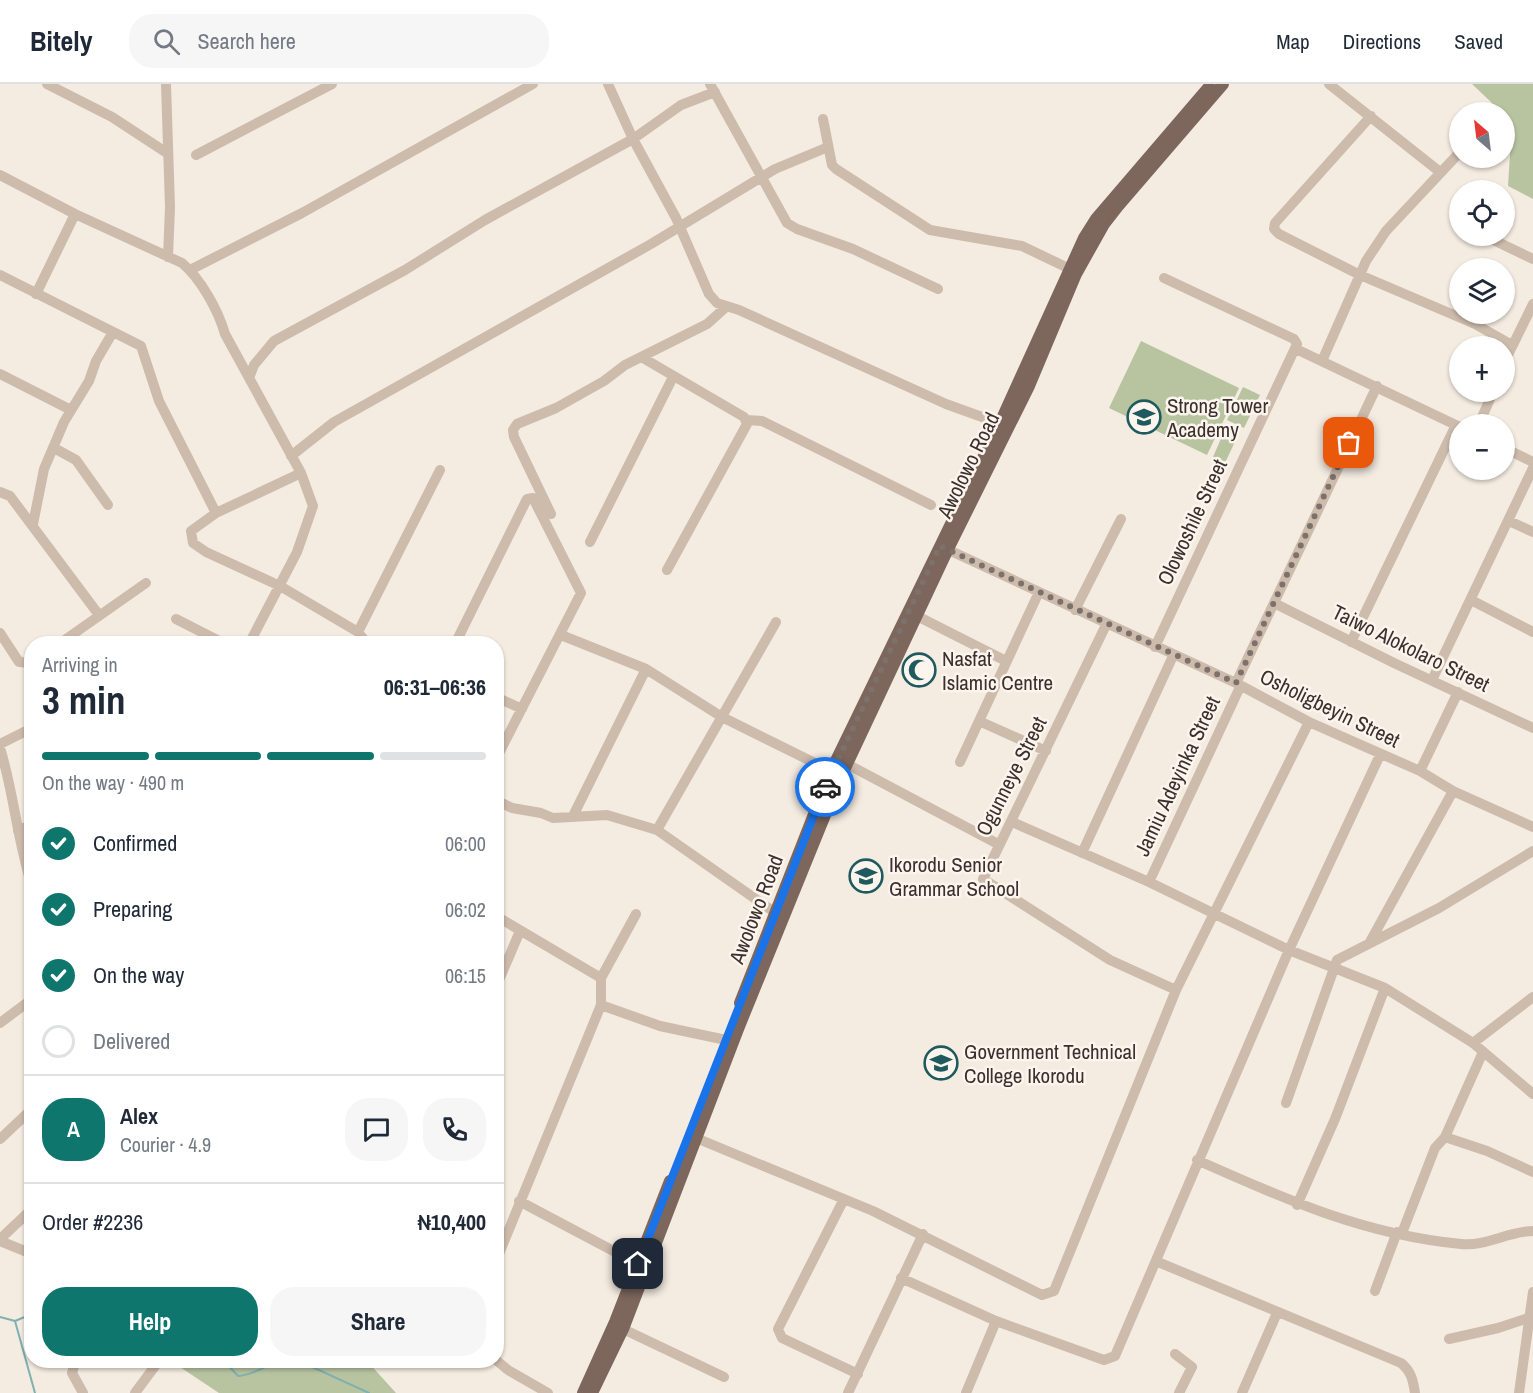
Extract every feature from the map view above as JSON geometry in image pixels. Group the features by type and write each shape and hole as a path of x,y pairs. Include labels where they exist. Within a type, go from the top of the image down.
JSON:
{"main road":[{"name":"Awolowo Road","path":"592,1393 622,1329 696,1138 831,771 1004,424 1070,269 1096,219 1212,84"},
{"name":"Awolowo Road","path":"1004,424 1029,386 1076,274 1104,224 1223,84"},
{"name":"Awolowo Road","path":"583,1393 638,1264 726,1040 847,764 917,616 944,547"}],"street":[{"path":"47,84 112,117 167,153"},
{"path":"166,84 170,207 168,257"},
{"path":"196,155 332,84"},
{"path":"190,270 302,213 533,84"},
{"path":"608,84 633,139 679,227 709,294 717,303 739,310 946,404 1004,424"},
{"path":"1329,84 1440,172"},
{"path":"249,378 254,365 274,341 405,270 485,220 633,139 681,105 712,88 746,145 760,178 788,223 797,229 853,249 938,289"},
{"path":"1371,116 1275,223 1274,229 1279,234 1359,275 1454,315 1495,336"},
{"path":"823,119 832,165 930,230 1022,246 1070,269"},
{"path":"291,456 334,422 679,227 760,178 809,153 828,147"},
{"path":"1322,361 1359,275 1386,231 1449,163"},
{"path":"0,175 190,270 219,316 225,334 301,473 311,495 313,513 280,586 253,636"},
{"path":"36,294 75,214"},
{"path":"1506,246 1533,259"},
{"path":"0,276 141,346 159,401 216,513"},
{"path":"1164,278 1294,339 1297,344 1296,349 1449,422"},
{"path":"1515,339 1533,304"},
{"path":"551,514 513,430 517,424 556,408 604,381 625,365 707,324 726,307"},
{"path":"33,524 44,469 71,410 89,381 96,362 113,332"},
{"name":"Olowoshile Street","path":"1155,647 1296,349"},
{"path":"643,358 747,420 762,421 931,505"},
{"path":"0,374 71,410"},
{"path":"590,542 673,377"},
{"name":"Jamiu Adeyinka Street","path":"1149,882 1274,603 1377,386"},
{"path":"667,570 747,424 747,420"},
{"path":"1351,642 1449,444"},
{"path":"54,448 76,460 108,505"},
{"path":"1515,453 1533,462"},
{"path":"1432,680 1533,468"},
{"path":"358,632 440,470"},
{"path":"301,473 216,513 191,531 193,543 206,552 280,586 358,632 360,636"},
{"path":"0,492 10,496 33,524 99,615"},
{"path":"459,636 527,499 533,498 580,588 579,600 504,744"},
{"path":"1075,610 1120,519"},
{"path":"1509,520 1533,532"},
{"name":"Osholigbeyin Street","path":"944,547 1238,685 1309,722 1420,771 1453,791 1533,827"},
{"path":"70,636 146,583"},
{"path":"960,762 1038,592"},
{"path":"1472,600 1533,632"},
{"name":"Taiwo Alokolaro Street","path":"1274,603 1533,728"},
{"path":"917,616 1006,661"},
{"path":"176,619 209,636"},
{"path":"657,830 776,622"},
{"name":"Ogunneye Street","path":"1106,625 983,879 1110,960 1176,990"},
{"path":"0,633 19,662 24,662"},
{"path":"561,635 646,669 722,717 831,771"},
{"path":"1082,853 1173,656"},
{"path":"573,816 646,669"},
{"path":"1420,771 1458,692"},
{"path":"504,701 522,709"},
{"path":"979,721 1046,751"},
{"path":"696,1138 773,1168 923,1234 1042,1295 1054,1291 1176,990 1309,722"},
{"path":"24,732 0,746 8,775 24,861"},
{"path":"902,1278 996,1321 1110,1360 1115,1356 1158,1262 1197,1160 1289,950 1380,755"},
{"path":"847,764 998,844"},
{"path":"1370,942 1453,791"},
{"path":"504,804 553,818 607,815 657,830 777,914"},
{"path":"1012,822 1149,882 1289,950 1385,988 1473,1043 1533,1095"},
{"path":"18,831 24,828"},
{"path":"1286,1102 1337,960 1439,908 1533,851"},
{"path":"504,1240 601,1005 601,978 636,914"},
{"path":"504,921 601,978"},
{"path":"504,968 520,931"},
{"path":"1297,1205 1335,1119 1385,988"},
{"path":"1473,1043 1533,997"},
{"path":"0,1023 24,1005"},
{"path":"601,1005 660,1026 726,1040"},
{"path":"1375,1292 1435,1148 1445,1137 1483,1053"},
{"path":"0,1139 24,1116"},
{"path":"1445,1137 1487,1151 1533,1172"},
{"path":"1197,1160 1297,1205 1338,1220 1399,1233 1464,1245 1533,1231"},
{"path":"843,1199 778,1329 782,1338 858,1374"},
{"path":"519,1201 638,1264"},
{"path":"24,1217 0,1240 24,1250"},
{"path":"504,1229 508,1230"},
{"path":"848,1393 923,1234"},
{"path":"1158,1262 1401,1364 1408,1369 1415,1393"},
{"path":"1519,1393 1533,1292"},
{"path":"1242,1393 1276,1313"},
{"path":"1449,1339 1498,1328 1531,1317"},
{"path":"966,1393 996,1321"},
{"path":"622,1329 724,1377"},
{"path":"1175,1354 1192,1367 1179,1393"},
{"path":"504,1367 548,1393"},
{"path":"74,1368 72,1373 83,1393"},
{"path":"135,1393 154,1368"}],"green space":[{"path":"1472,84 1533,84 1533,199 1515,190 1515,180 1508,180 1509,168 1515,168 1515,102 1491,102"},
{"path":"1141,341 1239,388 1207,455 1109,408"},
{"path":"1243,387 1260,395 1244,428 1227,420"},
{"path":"1226,427 1239,433 1225,463 1213,457"},
{"path":"182,1368 373,1368 396,1393 219,1393"}],"waterway":[{"path":"0,1317 15,1321 24,1317"},
{"path":"15,1321 24,1353"},
{"path":"28,1368 35,1393"},
{"path":"230,1368 238,1376 263,1368"},
{"path":"314,1368 369,1393"}],"way so far":[{"path":"825,787 841,749 940,546 1106,625 1236,683 1349,443"}],"place":[{"name":"Strong Tower Academy","path":"1144,417"},
{"name":"Nasfat Islamic Centre","path":"919,670"},
{"name":"Ikorodu Senior Grammar School","path":"866,876"},
{"name":"Government Technical College Ikorodu","path":"941,1063"}],"route":[{"path":"638,1264 825,787"}]}
